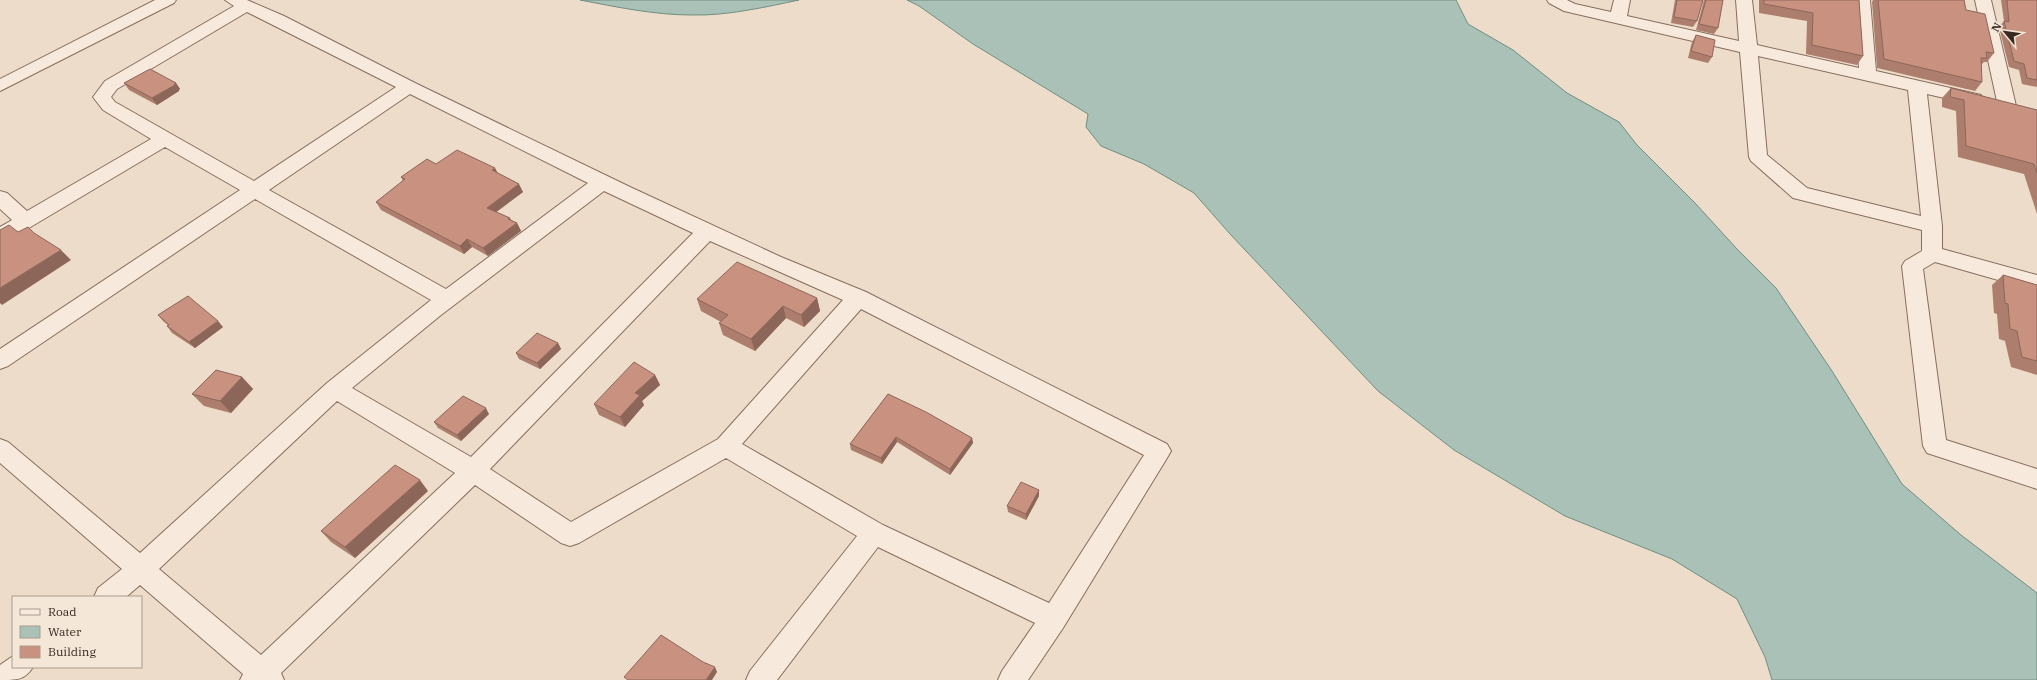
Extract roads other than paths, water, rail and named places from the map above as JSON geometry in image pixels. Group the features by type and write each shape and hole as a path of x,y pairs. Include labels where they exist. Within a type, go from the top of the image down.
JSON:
{"street":[{"path":"0,86 168,0"},
{"path":"1555,0 1570,8 1747,49 2014,107 1984,0"},
{"path":"1618,19 1622,0"},
{"path":"1744,0 1747,49 1758,157 1800,193 1932,226"},
{"path":"1862,0 1868,75"},
{"path":"447,299 165,139 109,106 102,97 111,85 239,3 278,20 409,87 602,182 707,231 858,298 1159,452 1054,620 1012,680"},
{"path":"1916,86 1932,226 1932,254"},
{"path":"0,360 409,87"},
{"path":"0,236 165,139"},
{"path":"107,596 141,569 335,389 447,299 602,182"},
{"path":"0,198 25,221"},
{"path":"0,449 141,569 262,678 474,471 707,231"},
{"path":"2037,283 1932,254 1912,266 1935,446 2037,479"},
{"path":"335,389 474,471 570,535 726,446 858,298"},
{"path":"726,446 874,533 1054,620"},
{"path":"760,680 874,533"},
{"path":"3,680 18,668"}],"water":[{"path":"580,0 799,0 732,13 678,15 622,8"},
{"path":"907,0 1456,0 1468,24 1513,50 1567,93 1619,122 1637,145 1776,288 1832,371 1902,484 1961,535 2037,593 2037,680 1772,680 1765,657 1737,599 1672,559 1565,516 1454,450 1378,391 1230,234 1194,193 1144,164 1101,146 1086,127 1088,114 973,44 919,6"}]}
